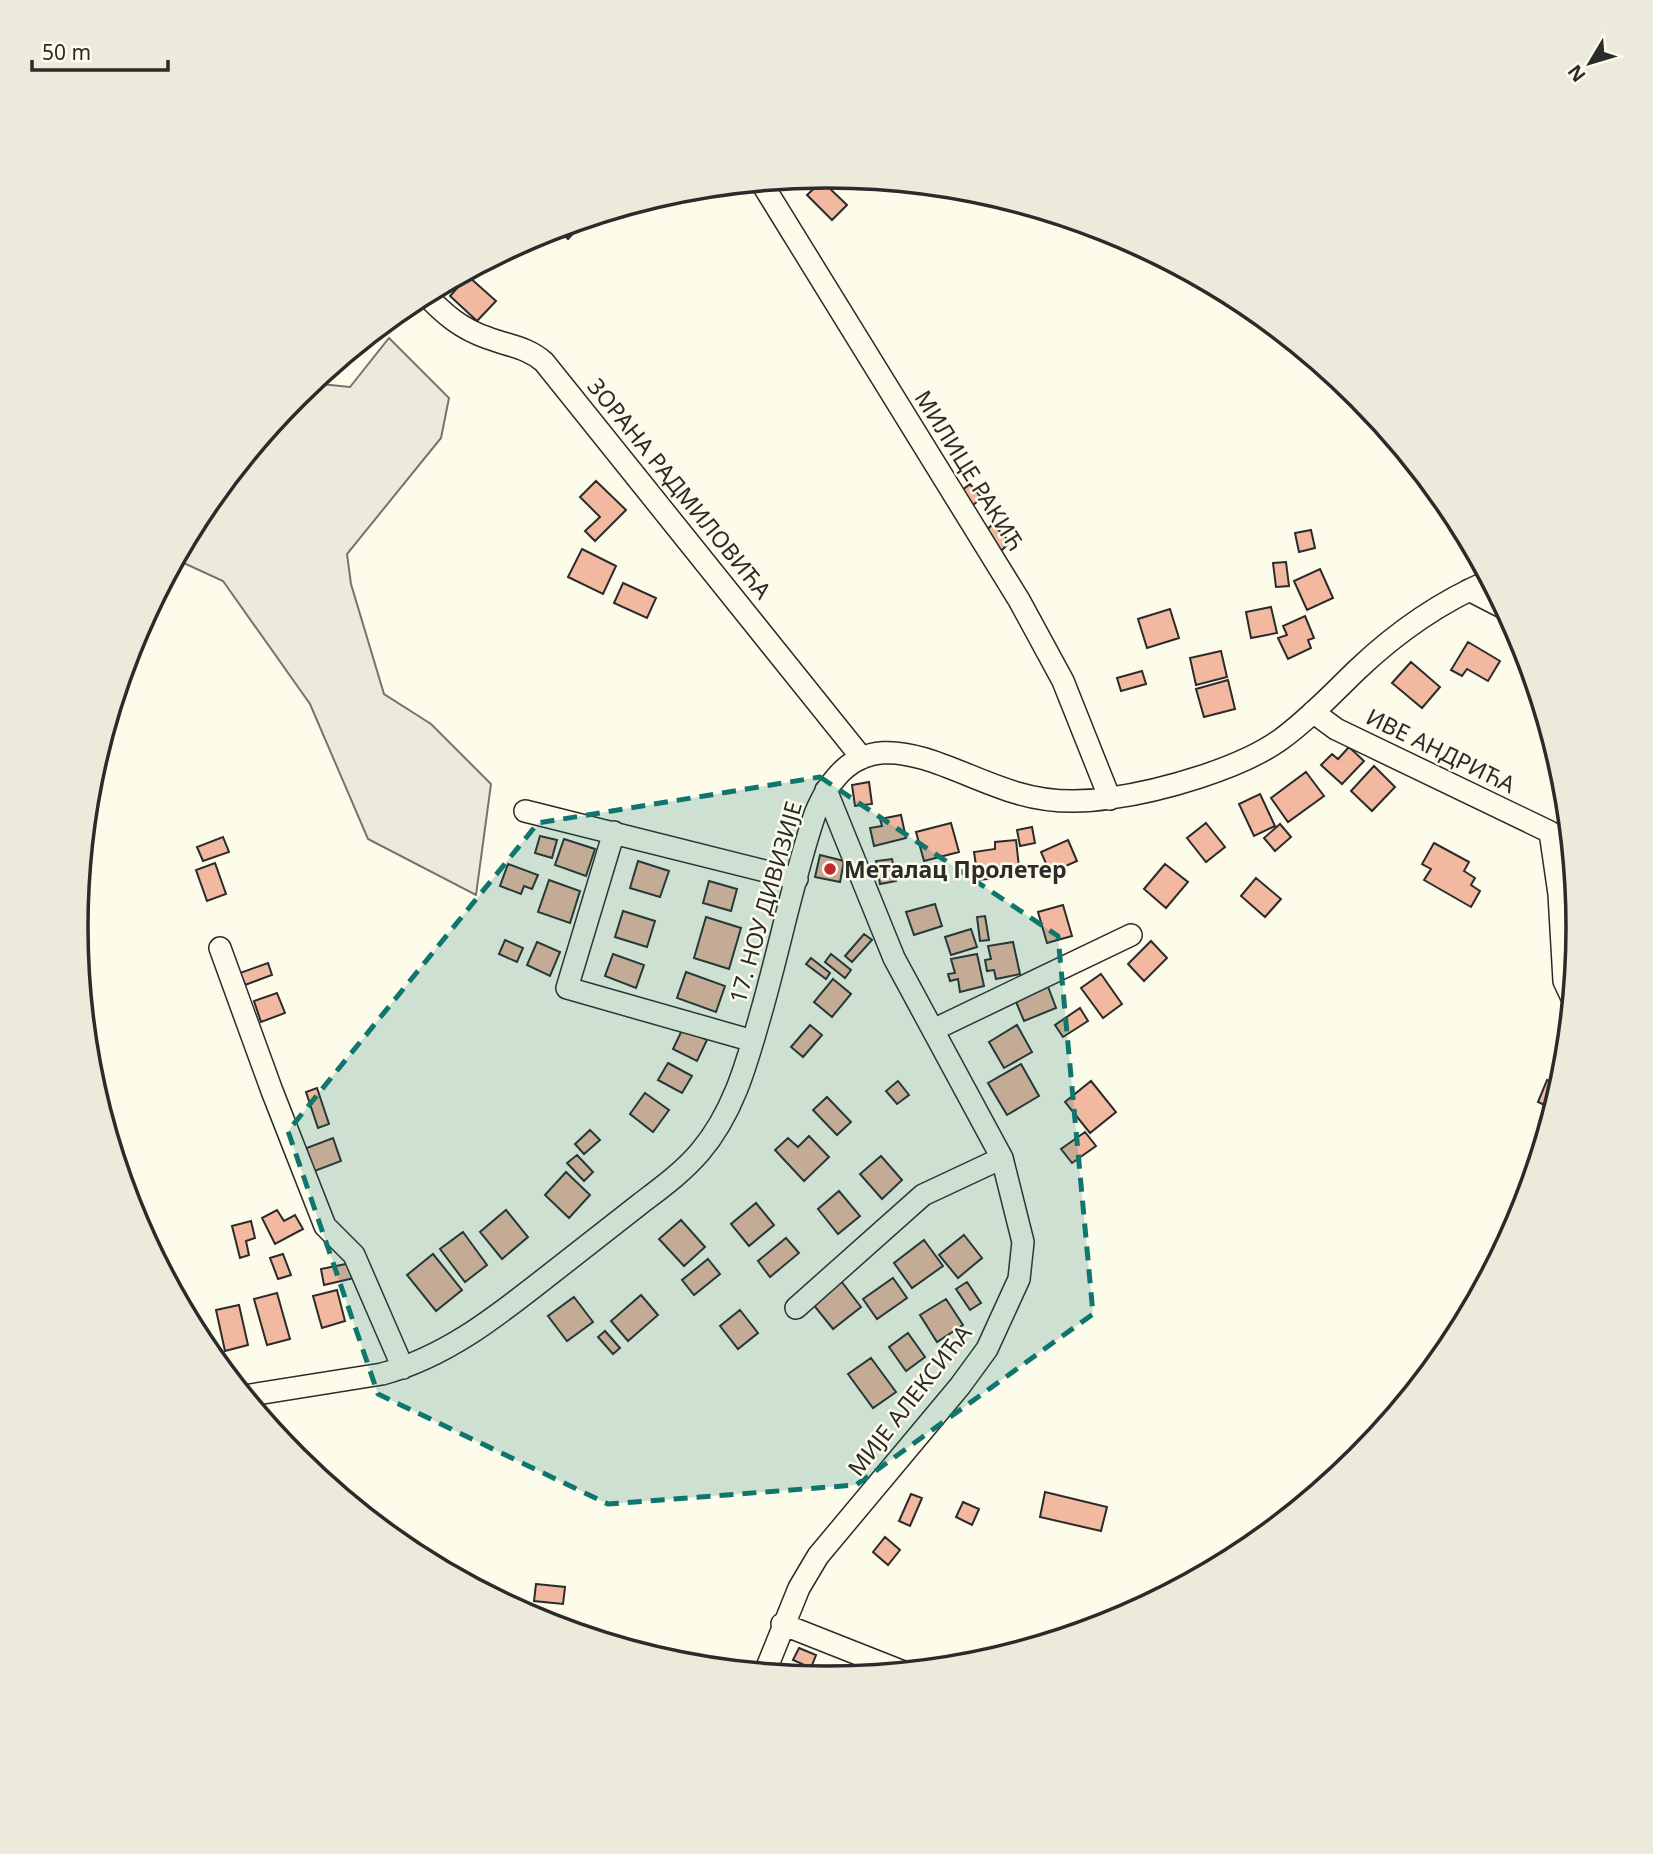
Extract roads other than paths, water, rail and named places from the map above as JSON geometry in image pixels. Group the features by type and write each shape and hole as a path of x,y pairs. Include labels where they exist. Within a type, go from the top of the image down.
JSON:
{"street":[{"name":"МИЛИЦЕ РАКИЋ","path":"767,191 1019,600 1063,681 1110,799"},
{"name":"ЗОРАНА РАДМИЛОВИЋА","path":"433,302 461,327 527,350 544,362 862,758"},
{"name":"17. НОУ ДИВИЗИЈЕ","path":"255,1394 363,1378 403,1368 442,1351 497,1315 685,1167 714,1134 729,1110 753,1041 811,825 826,790 841,772 862,758 880,753 900,752 924,757 994,785 1034,797 1069,801 1110,799 1187,780 1238,762 1272,746 1402,631 1481,585"},
{"path":"1469,590 1489,600"},
{"name":"ИВЕ АНДРИЋА","path":"1313,712 1336,729 1550,831 1559,894 1564,977"},
{"name":"МИЈЕ АЛЕКСИЋА","path":"768,1663 782,1624 818,1556 960,1386 987,1349 1019,1279 1023,1242 1002,1158 889,946 826,790"},
{"path":"525,811 797,879"},
{"path":"614,832 567,988 753,1041"},
{"path":"933,1030 1130,935"},
{"path":"220,948 324,1226 354,1255 403,1368"},
{"path":"796,1308 923,1195 1002,1158"},
{"path":"782,1624 882,1663"}],"place":[{"name":"Металац Пролетер","path":"830,869"}]}
